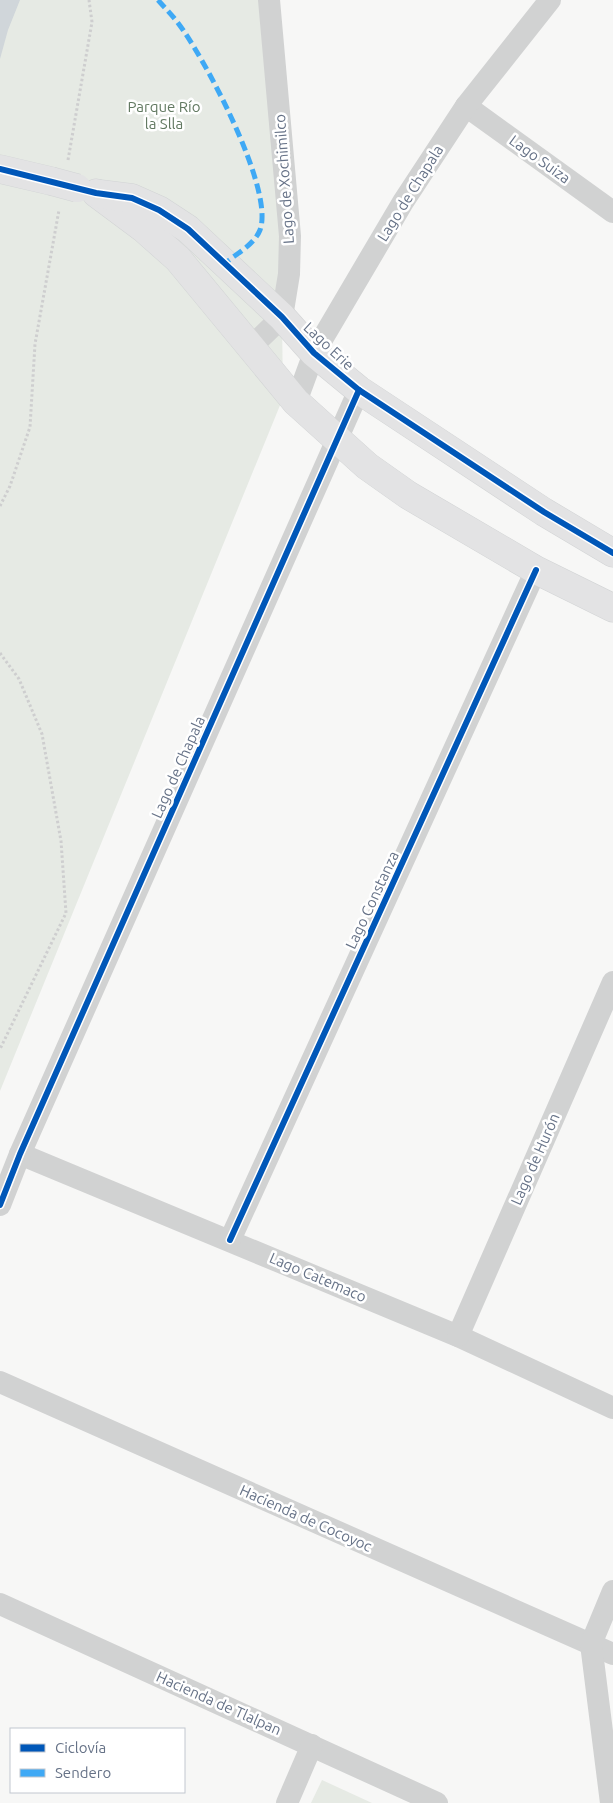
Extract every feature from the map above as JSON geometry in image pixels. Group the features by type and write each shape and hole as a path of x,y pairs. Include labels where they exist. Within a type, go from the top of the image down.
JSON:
{"street":[{"name":"Lago de Xochimilco","path":"269,0 290,236 288,274 282,317"},
{"name":"Lago de Chapala","path":"296,402 314,353 403,202 466,106 550,0"},
{"name":"Lago Suiza","path":"466,106 613,212"},
{"path":"0,169 63,185 143,228 178,259 252,346 296,402 367,466 408,495 536,570 613,608"},
{"name":"Lago Erie","path":"63,185 132,198 160,210 188,229 282,317 314,353 359,390 536,506 613,553"},
{"path":"252,346 282,317"},
{"name":"Lago de Chapala","path":"0,1205 20,1154 359,390"},
{"name":"Lago Constanza","path":"230,1240 536,570"},
{"name":"Lago de Hurón","path":"458,1336 613,982"},
{"name":"Lago Catemaco","path":"20,1154 458,1336 613,1408"},
{"name":"Hacienda de Cocoyoc","path":"0,1382 613,1654"},
{"path":"611,1803 590,1644 613,1591"},
{"name":"Hacienda de Tlalpan","path":"0,1604 437,1803"},
{"path":"287,1803 312,1745"}],"path":[{"path":"0,506 10,486 30,427 35,344 92,22 90,0"},
{"path":"0,653 19,679 42,734 61,841 66,913 0,1049"}],"green space":[{"name":"Parque Río la Slla","path":"0,0 269,0 290,236 282,317 283,398 0,1091"},
{"path":"322,1780 372,1803 311,1803"}],"shaded area":[{"path":"0,0 20,0 8,30 0,59"}],"marked path":[{"path":"158,0 176,20 204,64 248,156 257,186 262,211 260,230 249,245 224,264"}],"cycle path":[{"path":"0,169 96,193 132,198 159,210 188,229 282,317 314,353 359,390 544,512 613,553"},
{"path":"0,1205 20,1154 359,390"},
{"path":"230,1240 536,570"}]}
